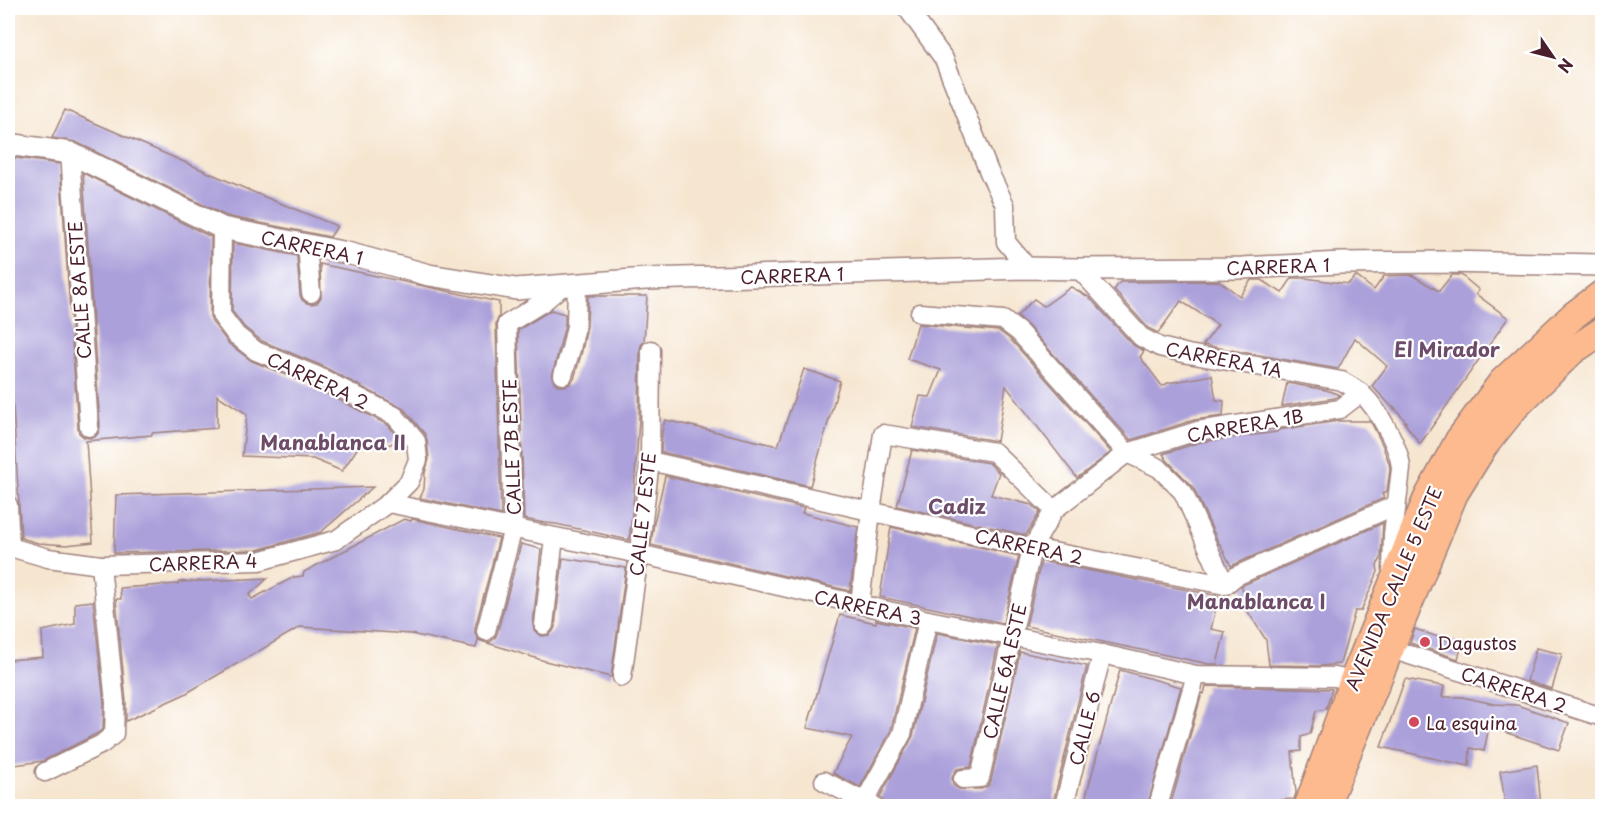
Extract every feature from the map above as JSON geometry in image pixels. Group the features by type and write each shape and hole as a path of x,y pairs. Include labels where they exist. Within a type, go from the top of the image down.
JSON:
{"main road":[{"name":"AVENIDA CALLE 5 ESTE","path":"1308,807 1353,681 1392,584 1427,499 1459,440 1502,382 1574,315 1602,294"},
{"name":"AVENIDA CALLE 5 ESTE","path":"1325,807 1454,494 1483,447 1515,406 1572,351 1602,331"}],"street":[{"path":"908,8 944,59 989,172 1005,205 1006,242 1028,268"},
{"name":"CARRERA 1","path":"8,144 70,153 222,228 347,253 440,277 516,289 646,279 1028,268 1242,268 1340,263 1602,265"},
{"name":"CALLE 8A ESTE","path":"70,153 89,427"},
{"name":"CARRERA 2","path":"222,228 221,315 236,335 256,351 315,375 396,416 416,443"},
{"path":"307,245 311,293"},
{"name":"CARRERA 1A","path":"1079,269 1141,337 1160,347 1342,381 1361,393"},
{"path":"563,375 576,326 569,286"},
{"name":"CALLE 7B ESTE","path":"486,631 513,528 507,324 569,286"},
{"path":"920,313 1003,320 1019,332 1127,453 1159,468 1183,492 1225,585 1236,576 1396,505"},
{"name":"CALLE 7 ESTE","path":"622,677 650,461 651,350"},
{"path":"1361,393 1381,417 1400,459 1401,469 1393,534 1392,584"},
{"name":"CARRERA 1B","path":"1032,548 1054,510 1127,453 1197,430 1340,409 1361,393"},
{"path":"860,604 883,434 994,452 1054,510"},
{"name":"CARRERA 4","path":"9,546 48,558 101,565 259,561 336,540 388,503 409,482 418,460 416,443"},
{"name":"CARRERA 2","path":"650,461 1032,548 1225,585"},
{"name":"CARRERA 3","path":"388,503 639,554 928,620 1196,675 1335,677 1353,681"},
{"path":"8,505 9,546"},
{"path":"544,625 554,537"},
{"name":"CALLE 6A ESTE","path":"963,779 980,778 1032,548"},
{"path":"45,772 102,744 114,734 115,703 101,565"},
{"path":"824,781 866,805 902,734 928,620"},
{"name":"CARRERA 2","path":"1391,649 1602,717"},
{"name":"CALLE 6","path":"1065,802 1102,654"},
{"path":"1158,807 1196,675"}],"building":[{"path":"65,110 337,226 330,237 226,216 76,142 52,138"},
{"path":"8,157 60,164 78,428 79,433 84,437 95,437 100,426 83,173 211,237 210,316 229,344 252,361 310,385 388,425 400,440 388,445 359,446 342,471 313,459 242,456 247,414 217,395 217,428 86,441 93,542 66,545 38,543 21,538 8,324"},
{"path":"233,243 297,256 300,295 302,300 311,304 317,303 321,297 320,264 499,302 499,316 496,324 501,515 420,498 424,489 429,459 427,440 425,434 404,409 320,365 262,341 244,327 232,311"},
{"path":"1412,275 1439,291 1452,275 1461,275 1479,290 1476,294 1508,318 1420,444 1394,407 1394,409 1372,386 1387,366 1355,338 1338,369 1203,345 1218,325 1181,301 1158,333 1148,328 1114,290 1120,282 1219,281 1240,296 1251,280 1262,280 1282,293 1292,278 1348,284 1356,276 1374,290 1384,276"},
{"path":"1071,287 1089,297 1133,345 1144,351 1140,357 1162,386 1212,375 1216,400 1224,401 1223,416 1194,420 1131,440 1017,316 1034,299 1044,306"},
{"path":"588,296 647,296 644,341 640,350 639,419 629,540 524,519 518,330 551,310 565,314 565,325 552,377 559,386 566,386 574,379 582,351 587,326"},
{"path":"918,324 999,331 1011,340 1111,452 1077,478 1006,386 997,441 912,427 920,396 930,397 941,370 907,359"},
{"path":"804,369 840,381 810,486 661,452 665,420 778,446"},
{"path":"1287,383 1340,395 1335,398 1282,406"},
{"path":"1338,421 1369,421 1372,424 1382,444 1390,469 1387,491 1382,494 1384,498 1231,566 1193,487 1163,454 1200,442"},
{"path":"912,450 989,463 999,473 991,495 1032,505 1040,512 1026,535 897,506"},
{"path":"665,476 804,508 802,513 858,527 850,591 651,545"},
{"path":"373,487 321,532 257,550 114,553 116,495"},
{"path":"404,519 499,538 475,628 478,639 483,642 478,640 476,648 411,634 300,627 185,694 126,721 116,599 121,599 120,588 178,584 179,582 268,578 249,595 252,599 294,577 303,576 304,572"},
{"path":"1383,523 1378,572 1361,611 1355,611 1340,664 1269,665 1266,640 1241,601 1250,603 1241,586"},
{"path":"891,527 1019,556 1003,623 880,597"},
{"path":"521,544 541,549 533,624 534,630 542,636 549,635 555,627 563,558 626,568 611,677 545,661 484,642 490,642 497,634"},
{"path":"1041,561 1219,596 1211,629 1225,632 1217,664 1026,626"},
{"path":"93,601 104,703 103,729 43,761 8,766 8,660 43,657 42,631 75,624 75,603"},
{"path":"840,615 915,628 891,730 860,787 833,773 852,737 807,728"},
{"path":"1415,629 1462,644 1458,659 1410,643"},
{"path":"937,633 998,645 971,767 957,769 953,775 953,785 959,789 981,789 988,786 991,781 1020,652 1087,666 1054,799 1055,807 884,807 880,797 913,736"},
{"path":"1536,648 1562,654 1552,689 1527,681"},
{"path":"1120,670 1181,687 1147,807 1083,807"},
{"path":"1405,679 1444,686 1442,697 1462,697 1494,704 1517,705 1569,723 1559,750 1489,727 1484,751 1470,748 1469,766 1381,747"},
{"path":"1206,686 1332,689 1326,709 1316,711 1310,734 1301,737 1301,751 1292,752 1296,793 1294,799 1257,801 1257,807 1170,807 1202,693 1204,694"},
{"path":"1537,765 1541,807 1506,807 1500,771"}],"place":[{"name":"Dagustos","path":"1425,642"},
{"name":"La esquina","path":"1414,722"}],"district":[{"name":"El Mirador","path":"1447,349"},
{"name":"Manablanca II","path":"333,442"},
{"name":"Cadiz","path":"957,506"},
{"name":"Manablanca I","path":"1256,601"}]}
